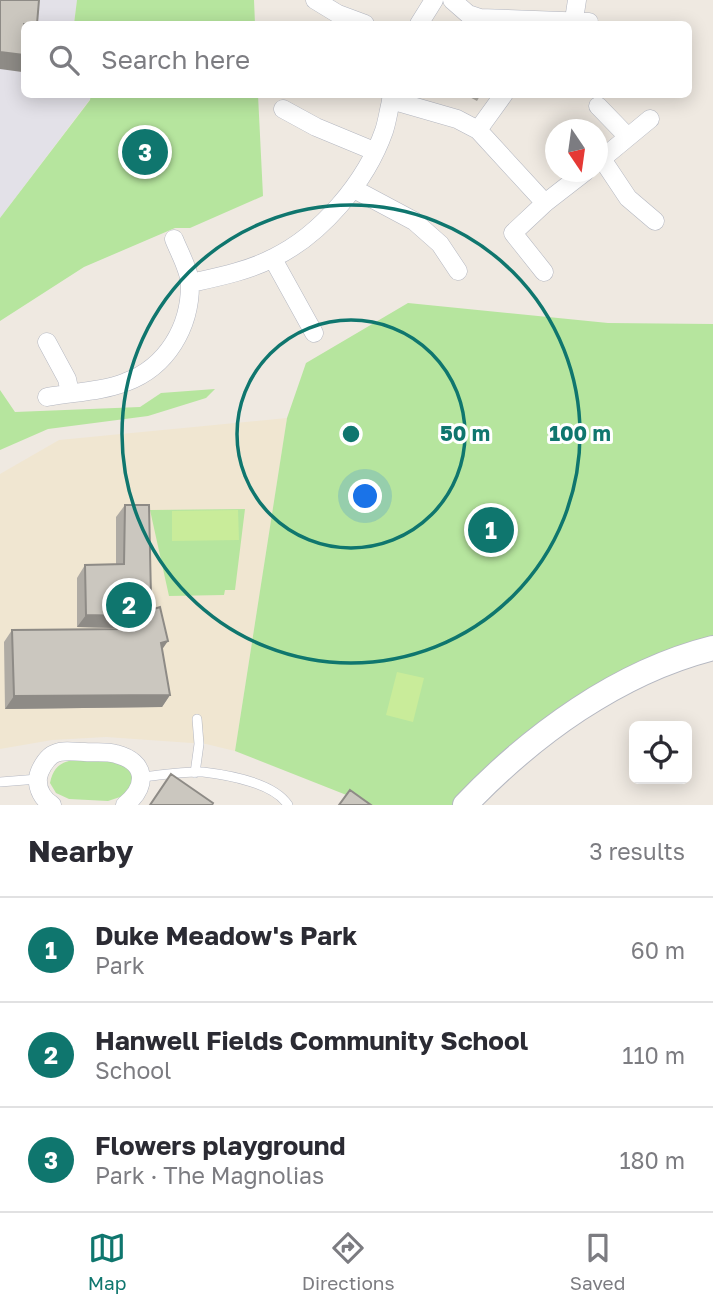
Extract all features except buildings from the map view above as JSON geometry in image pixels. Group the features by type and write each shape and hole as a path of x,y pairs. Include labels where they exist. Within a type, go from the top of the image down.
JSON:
{"street":[{"path":"315,0 338,14 357,21"},
{"path":"421,21 434,0"},
{"path":"452,0 468,14 480,18 581,21 577,0"},
{"path":"191,283 226,275 272,259 317,228 354,189 384,132 392,98"},
{"path":"395,98 457,119 478,130 545,203"},
{"path":"478,130 501,98"},
{"path":"598,106 628,137"},
{"path":"283,109 316,127 374,151"},
{"path":"608,154 650,119"},
{"path":"608,172 628,198 655,221"},
{"path":"534,269 513,233 572,182"},
{"path":"354,189 414,221 440,244 458,271"},
{"path":"47,397 124,383 153,367 180,337 186,319 191,283 174,239"},
{"path":"272,259 314,333"},
{"path":"47,342 67,379 69,393"},
{"path":"465,805 522,750 595,700 647,672 713,648"},
{"path":"52,805 40,791 38,779 41,768 51,755 62,751 115,754 131,760 139,767 142,777 134,798 125,805"}],"lane":[{"path":"195,773 200,744 197,719"},
{"path":"142,777 195,773 258,784 278,801 288,805"},
{"path":"0,782 38,779"}],"shaded area":[{"path":"0,0 77,0 74,21 21,21 21,98 90,98 0,218"},
{"path":"287,418 235,751 206,744 106,737 52,740 0,749 0,474 59,440"}],"green space":[{"path":"77,0 254,0 255,21 74,21"},
{"path":"258,98 263,196 190,228 175,228 84,267 0,321 0,218 90,100"},
{"path":"408,303 608,323 713,324 713,642 664,656 456,805 361,805 349,796 235,751 287,418 306,363"},
{"path":"215,389 206,398 148,416 48,429 0,450 0,390 15,412 140,407 161,393"},
{"path":"245,509 235,590 225,590 224,595 169,596 150,510"},
{"path":"238,510 239,540 172,541 172,511"},
{"path":"397,672 424,678 413,722 386,715"},
{"path":"91,759 128,763 135,783 123,796 108,801 69,799 56,793 50,783 52,775 60,765 64,762"}],"place":[{"name":"Flowers playground","path":"145,152"},
{"name":"Duke Meadow's Park","path":"491,530"},
{"name":"Hanwell Fields Community School","path":"129,605"}]}
